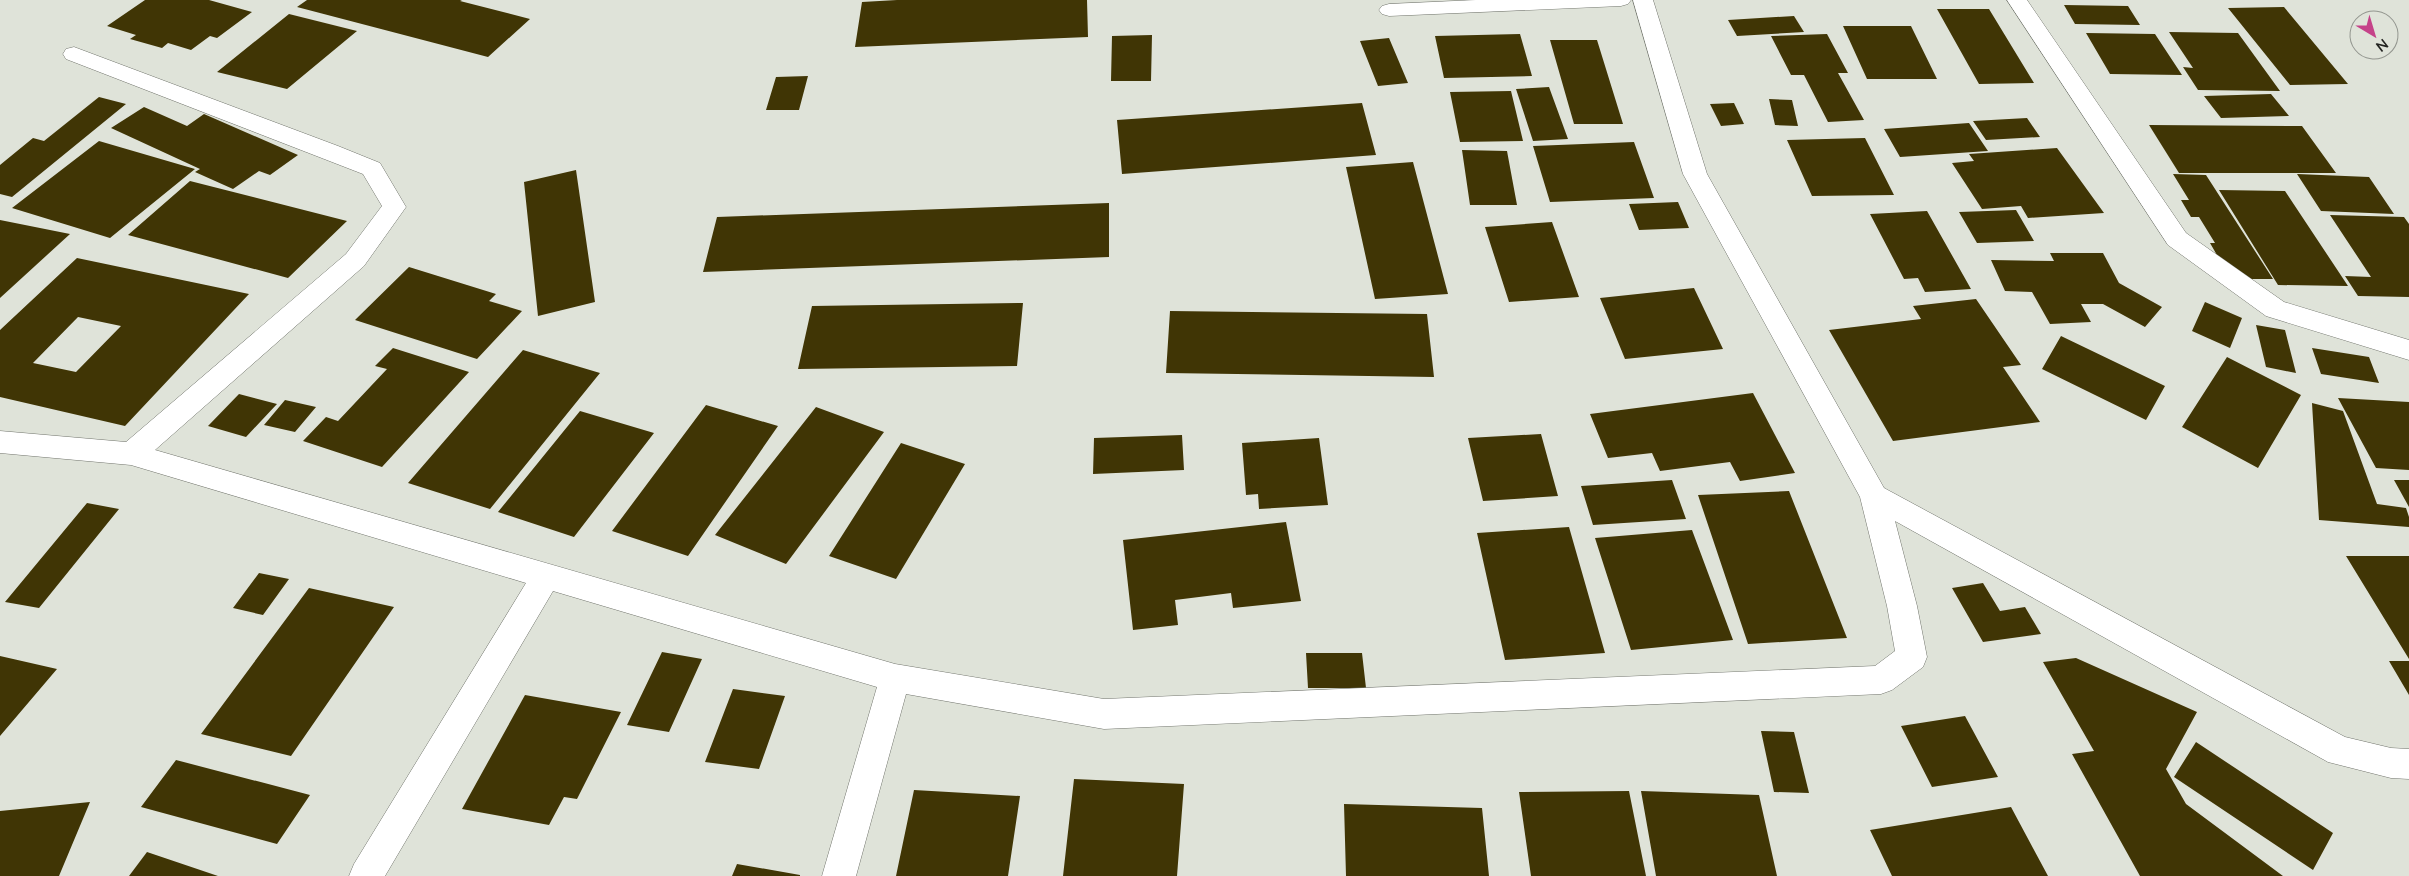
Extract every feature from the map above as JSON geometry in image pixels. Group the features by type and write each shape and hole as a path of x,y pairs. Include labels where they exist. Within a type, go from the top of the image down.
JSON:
{"street":[{"path":"1389,10 1621,0"},
{"path":"0,442 131,454 895,678 1104,714 1882,680 1912,657 1902,606 1874,496 1695,174 1643,0"},
{"path":"2017,0 2177,240 2276,309 2409,350"},
{"path":"74,54 330,151 372,170 394,207 355,260 131,454"},
{"path":"1874,496 2266,709 2339,751 2391,763 2409,764"},
{"path":"366,876 546,576"},
{"path":"840,876 895,678"}],"building":[{"path":"145,0 209,0 252,12 217,38 210,36 191,50 168,43 162,48 130,39 136,35 107,26"},
{"path":"307,0 462,0 460,1 530,19 488,57 297,7"},
{"path":"897,0 1087,0 1088,37 855,47 862,2"},
{"path":"2064,5 2128,6 2140,25 2075,24"},
{"path":"2284,7 2348,84 2290,85 2228,8"},
{"path":"1937,9 1989,9 2034,83 1979,84"},
{"path":"289,14 357,31 287,89 217,72"},
{"path":"1794,16 1804,32 1737,36 1728,20"},
{"path":"1843,26 1911,26 1937,79 1867,79"},
{"path":"2169,32 2238,33 2280,91 2198,90 2183,67 2193,68"},
{"path":"2086,33 2155,34 2182,75 2110,74"},
{"path":"1520,34 1532,76 1444,78 1435,36"},
{"path":"1827,34 1848,73 1838,73 1864,120 1828,122 1804,75 1791,75 1771,36"},
{"path":"1152,35 1151,81 1111,81 1112,36"},
{"path":"1389,38 1408,83 1378,86 1360,41"},
{"path":"1550,40 1597,40 1623,124 1574,124"},
{"path":"808,76 799,110 766,110 776,77"},
{"path":"1549,87 1568,139 1533,141 1516,89"},
{"path":"1511,91 1523,141 1460,142 1450,92"},
{"path":"2271,94 2289,116 2221,118 2204,96"},
{"path":"99,97 126,104 12,197 0,194 0,165 33,138 44,141"},
{"path":"1769,99 1792,100 1798,126 1775,125"},
{"path":"1362,103 1376,155 1122,174 1117,120"},
{"path":"1734,103 1744,124 1721,126 1710,104"},
{"path":"144,107 187,126 204,114 298,155 270,175 259,171 233,189 195,172 200,169 111,128"},
{"path":"2027,118 2040,137 1986,140 1973,121"},
{"path":"1969,123 1988,151 1900,157 1884,129"},
{"path":"2149,125 2302,126 2336,173 2179,173"},
{"path":"1865,138 1894,195 1812,196 1787,140"},
{"path":"99,141 195,169 110,238 12,208"},
{"path":"1634,142 1654,198 1550,202 1533,146"},
{"path":"2057,148 2104,213 2028,218 2021,206 1982,209 1952,163 1974,161 1969,154"},
{"path":"1462,150 1507,151 1517,205 1470,205"},
{"path":"1413,162 1448,294 1375,299 1346,167"},
{"path":"576,170 595,302 538,316 524,182"},
{"path":"2173,174 2206,175 2273,279 2237,279 2221,262 2210,243 2215,243 2199,217 2191,217 2181,200 2189,200"},
{"path":"2297,174 2369,177 2394,214 2321,211"},
{"path":"190,181 347,221 288,278 128,235"},
{"path":"2219,190 2285,191 2348,286 2278,285"},
{"path":"1678,202 1689,228 1639,230 1629,204"},
{"path":"1109,203 1109,257 703,272 717,217"},
{"path":"2016,210 2034,241 1977,243 1959,212"},
{"path":"1927,211 1971,289 1925,292 1918,278 1904,279 1870,214"},
{"path":"2330,215 2404,217 2409,224 2409,297 2358,296 2345,276 2371,277"},
{"path":"0,220 70,234 0,298"},
{"path":"1552,222 1579,297 1509,302 1485,227"},
{"path":"2050,253 2103,253 2119,283 2162,307 2145,327 2103,304 2081,304 2091,322 2050,324 2032,292 2005,291 1991,260 2054,261"},
{"path":"77,258 249,294 125,426 0,397 0,330","holes":["78,317 121,326 76,372 33,363"]},
{"path":"409,267 496,294 489,301 522,311 477,359 355,320"},
{"path":"1694,288 1723,349 1625,359 1600,298"},
{"path":"1976,299 2021,365 2003,367 2040,422 1893,441 1829,330 1921,319 1913,306"},
{"path":"2205,302 2242,318 2230,348 2192,331"},
{"path":"1023,303 1017,366 798,369 812,306"},
{"path":"1170,311 1427,314 1434,377 1166,373"},
{"path":"2256,325 2285,330 2296,373 2266,367"},
{"path":"2061,336 2165,386 2146,420 2042,369"},
{"path":"393,348 469,372 382,467 303,441 326,417 338,421 387,369 375,366"},
{"path":"2312,348 2369,357 2379,383 2321,374"},
{"path":"523,350 600,373 490,509 408,483"},
{"path":"2227,357 2301,395 2258,468 2182,427"},
{"path":"1753,393 1795,473 1740,481 1730,462 1660,471 1652,453 1608,458 1590,414"},
{"path":"239,394 277,404 246,437 208,426"},
{"path":"2338,398 2409,402 2409,470 2376,468"},
{"path":"285,400 316,407 295,432 264,425"},
{"path":"2312,403 2343,411 2377,504 2406,508 2409,517 2409,527 2319,520"},
{"path":"706,405 778,426 688,556 612,531"},
{"path":"816,407 884,432 786,564 715,535"},
{"path":"580,411 654,433 574,537 498,512"},
{"path":"1541,434 1558,496 1483,501 1468,438"},
{"path":"1182,435 1184,470 1093,474 1094,438"},
{"path":"1319,438 1328,505 1259,509 1258,494 1246,495 1242,443"},
{"path":"901,443 965,464 896,579 829,556"},
{"path":"1672,480 1686,519 1593,525 1581,486"},
{"path":"2394,480 2409,480 2409,507"},
{"path":"1789,491 1847,638 1748,644 1698,495"},
{"path":"87,503 119,509 39,608 5,602"},
{"path":"1286,522 1301,601 1233,608 1231,593 1175,600 1178,625 1133,630 1123,540"},
{"path":"1569,527 1605,653 1505,660 1477,533"},
{"path":"1692,530 1733,640 1631,650 1595,538"},
{"path":"2346,556 2409,556 2409,659"},
{"path":"259,573 289,579 263,615 233,608"},
{"path":"1983,583 2000,611 2025,607 2041,634 1983,642 1952,588"},
{"path":"309,588 394,607 291,756 201,734"},
{"path":"662,652 702,659 669,732 627,725"},
{"path":"1306,653 1362,653 1366,688 1308,688"},
{"path":"0,656 57,669 0,736"},
{"path":"2076,658 2197,712 2166,769 2186,804 2283,876 2140,876 2072,754 2094,751 2043,662"},
{"path":"2389,661 2409,661 2409,695"},
{"path":"733,689 785,696 759,769 705,762"},
{"path":"525,695 621,712 577,799 564,797 549,825 462,809"},
{"path":"1965,716 1998,777 1932,787 1901,726"},
{"path":"1761,731 1794,732 1809,793 1774,792"},
{"path":"2196,742 2333,833 2313,870 2174,777"},
{"path":"176,760 310,795 277,844 141,807"},
{"path":"1074,779 1184,784 1177,876 1063,876"},
{"path":"914,790 1020,796 1008,876 896,876"},
{"path":"1629,791 1646,876 1531,876 1519,792"},
{"path":"1641,791 1759,795 1777,876 1656,876"},
{"path":"90,802 59,876 0,876 0,811"},
{"path":"1344,804 1482,808 1489,876 1346,876"},
{"path":"2011,807 2048,876 1892,876 1870,830"},
{"path":"147,852 218,876 129,876"},
{"path":"737,864 800,875 800,876 732,876"}]}
